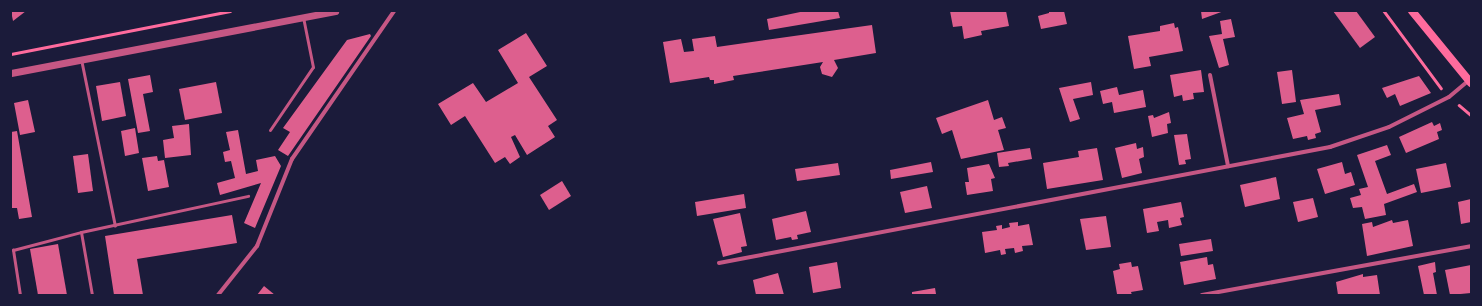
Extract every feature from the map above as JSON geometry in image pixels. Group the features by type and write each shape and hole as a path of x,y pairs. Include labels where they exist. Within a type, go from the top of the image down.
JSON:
{"main road":[{"path":"1412,11 1470,82"}],"street":[{"path":"11,72 335,11"},
{"path":"218,295 257,246 292,159 394,11"},
{"path":"1210,75 1228,166"},
{"path":"719,263 1330,146 1389,127 1449,96 1470,82"},
{"path":"1202,295 1471,246"}],"lane":[{"path":"270,130 313,66 303,17"},
{"path":"81,59 115,226"},
{"path":"20,295 13,250 82,232 248,196"},
{"path":"82,232 92,295"}],"path":[{"path":"11,54 230,11"},
{"path":"1384,11 1440,87"},
{"path":"1458,105 1471,115"}],"building":[{"path":"11,11 26,11 13,21"},
{"path":"805,11 838,11 840,18 769,30 767,19"},
{"path":"950,11 1006,11 1009,26 981,31 982,35 964,39 962,26 953,27"},
{"path":"1049,11 1064,11 1067,24 1041,29 1038,16 1049,13"},
{"path":"1201,11 1224,11 1202,19"},
{"path":"1333,11 1356,11 1375,37 1360,48"},
{"path":"1231,19 1235,37 1223,39 1229,65 1219,68 1209,36 1222,34 1220,21"},
{"path":"1174,23 1175,28 1178,27 1183,51 1149,57 1151,66 1134,69 1128,36 1160,31 1160,26"},
{"path":"872,25 876,53 834,60 838,68 832,77 822,74 820,67 823,62 733,76 734,80 714,84 714,80 710,80 709,77 670,83 663,42 681,39 684,52 694,51 692,39 715,36 717,47"},
{"path":"526,33 547,66 529,77 557,120 548,126 555,137 527,155 515,135 511,137 520,157 510,164 505,157 495,163 465,116 451,125 438,104 473,83 486,102 518,83 498,50"},
{"path":"370,34 371,36 288,156 278,150 290,132 283,128 347,40"},
{"path":"1201,70 1204,92 1193,93 1194,99 1183,101 1182,95 1174,97 1170,75"},
{"path":"1292,70 1296,102 1282,104 1277,72"},
{"path":"150,75 153,92 143,94 150,131 138,133 128,79"},
{"path":"1419,76 1431,93 1400,106 1395,94 1387,98 1382,88"},
{"path":"120,82 126,116 102,121 96,86"},
{"path":"216,82 222,113 185,120 179,89"},
{"path":"1091,82 1093,95 1073,99 1080,119 1070,122 1059,88"},
{"path":"1117,87 1119,95 1143,90 1146,107 1114,113 1112,102 1103,104 1100,91"},
{"path":"1339,94 1341,105 1315,110 1321,132 1315,134 1316,138 1308,140 1307,136 1293,139 1287,118 1304,114 1300,100"},
{"path":"28,100 35,132 20,135 14,103"},
{"path":"988,100 994,120 1002,117 1006,128 998,130 1004,150 961,159 952,130 942,134 936,118"},
{"path":"1169,112 1171,123 1167,124 1168,133 1152,137 1148,116 1153,115 1154,118"},
{"path":"1432,122 1434,126 1440,123 1442,130 1437,132 1439,139 1406,153 1399,137"},
{"path":"189,124 191,155 165,158 163,140 174,138 172,126"},
{"path":"135,128 139,153 125,156 121,131"},
{"path":"238,130 246,174 258,171 256,160 275,156 281,166 255,228 244,223 261,183 220,195 217,183 235,178 231,161 225,162 223,152 230,150 226,132"},
{"path":"17,131 32,217 19,219 17,208 12,208 11,202 11,132"},
{"path":"1187,134 1191,159 1185,160 1186,164 1179,165 1174,135"},
{"path":"1136,143 1137,149 1143,147 1144,157 1139,159 1142,173 1122,178 1115,148"},
{"path":"1387,145 1391,155 1375,161 1387,194 1414,184 1417,192 1384,204 1386,215 1365,219 1362,207 1353,208 1350,198 1361,195 1359,189 1368,187 1357,155"},
{"path":"1030,148 1032,159 1008,163 1009,166 999,167 997,153"},
{"path":"1097,148 1103,180 1047,189 1043,163 1079,157 1078,151"},
{"path":"88,154 93,191 78,193 73,156"},
{"path":"157,156 158,161 164,160 169,187 148,191 142,158"},
{"path":"931,162 933,172 891,179 890,170"},
{"path":"1342,162 1345,174 1351,172 1355,185 1325,194 1317,169"},
{"path":"838,163 840,175 797,181 795,169"},
{"path":"1446,163 1451,187 1421,193 1416,169"},
{"path":"989,164 995,178 991,179 993,191 967,195 965,182 969,182 967,168"},
{"path":"1276,177 1280,199 1245,207 1240,185"},
{"path":"562,181 571,196 549,210 540,195"},
{"path":"927,186 932,208 905,213 900,192"},
{"path":"744,194 746,208 697,216 695,202"},
{"path":"1313,198 1318,217 1298,222 1293,202"},
{"path":"1471,199 1471,222 1461,224 1458,202"},
{"path":"1181,202 1184,217 1180,218 1182,225 1169,228 1168,220 1157,222 1159,231 1147,233 1143,209"},
{"path":"806,211 811,232 797,235 798,239 792,240 791,237 776,240 772,219"},
{"path":"740,213 747,246 741,247 742,252 723,257 713,219"},
{"path":"232,215 237,243 137,259 143,295 114,295 105,236"},
{"path":"1106,216 1111,247 1086,250 1080,219"},
{"path":"1392,220 1393,223 1408,220 1413,246 1367,256 1362,224 1372,222 1373,227"},
{"path":"1018,222 1018,226 1029,224 1033,245 1022,246 1023,251 1015,253 1014,248 1005,249 1006,254 1001,255 1000,250 985,253 982,232 997,230 996,226 1002,225 1002,229 1010,227 1009,223"},
{"path":"1211,239 1213,251 1181,256 1179,244"},
{"path":"58,244 67,295 38,295 30,249"},
{"path":"1207,257 1208,265 1213,264 1216,279 1184,285 1180,262"},
{"path":"837,262 841,288 813,293 809,267"},
{"path":"1131,262 1132,267 1138,266 1143,290 1131,292 1132,295 1117,294 1113,271 1120,269 1119,264"},
{"path":"1435,262 1436,272 1433,273 1437,295 1424,295 1418,266"},
{"path":"1471,265 1471,293 1450,295 1445,270"},
{"path":"778,273 784,295 756,295 753,280"},
{"path":"1363,274 1363,277 1377,275 1380,295 1338,295 1336,282"},
{"path":"264,286 275,295 257,295"},
{"path":"935,288 936,294 912,295 912,292"}]}
